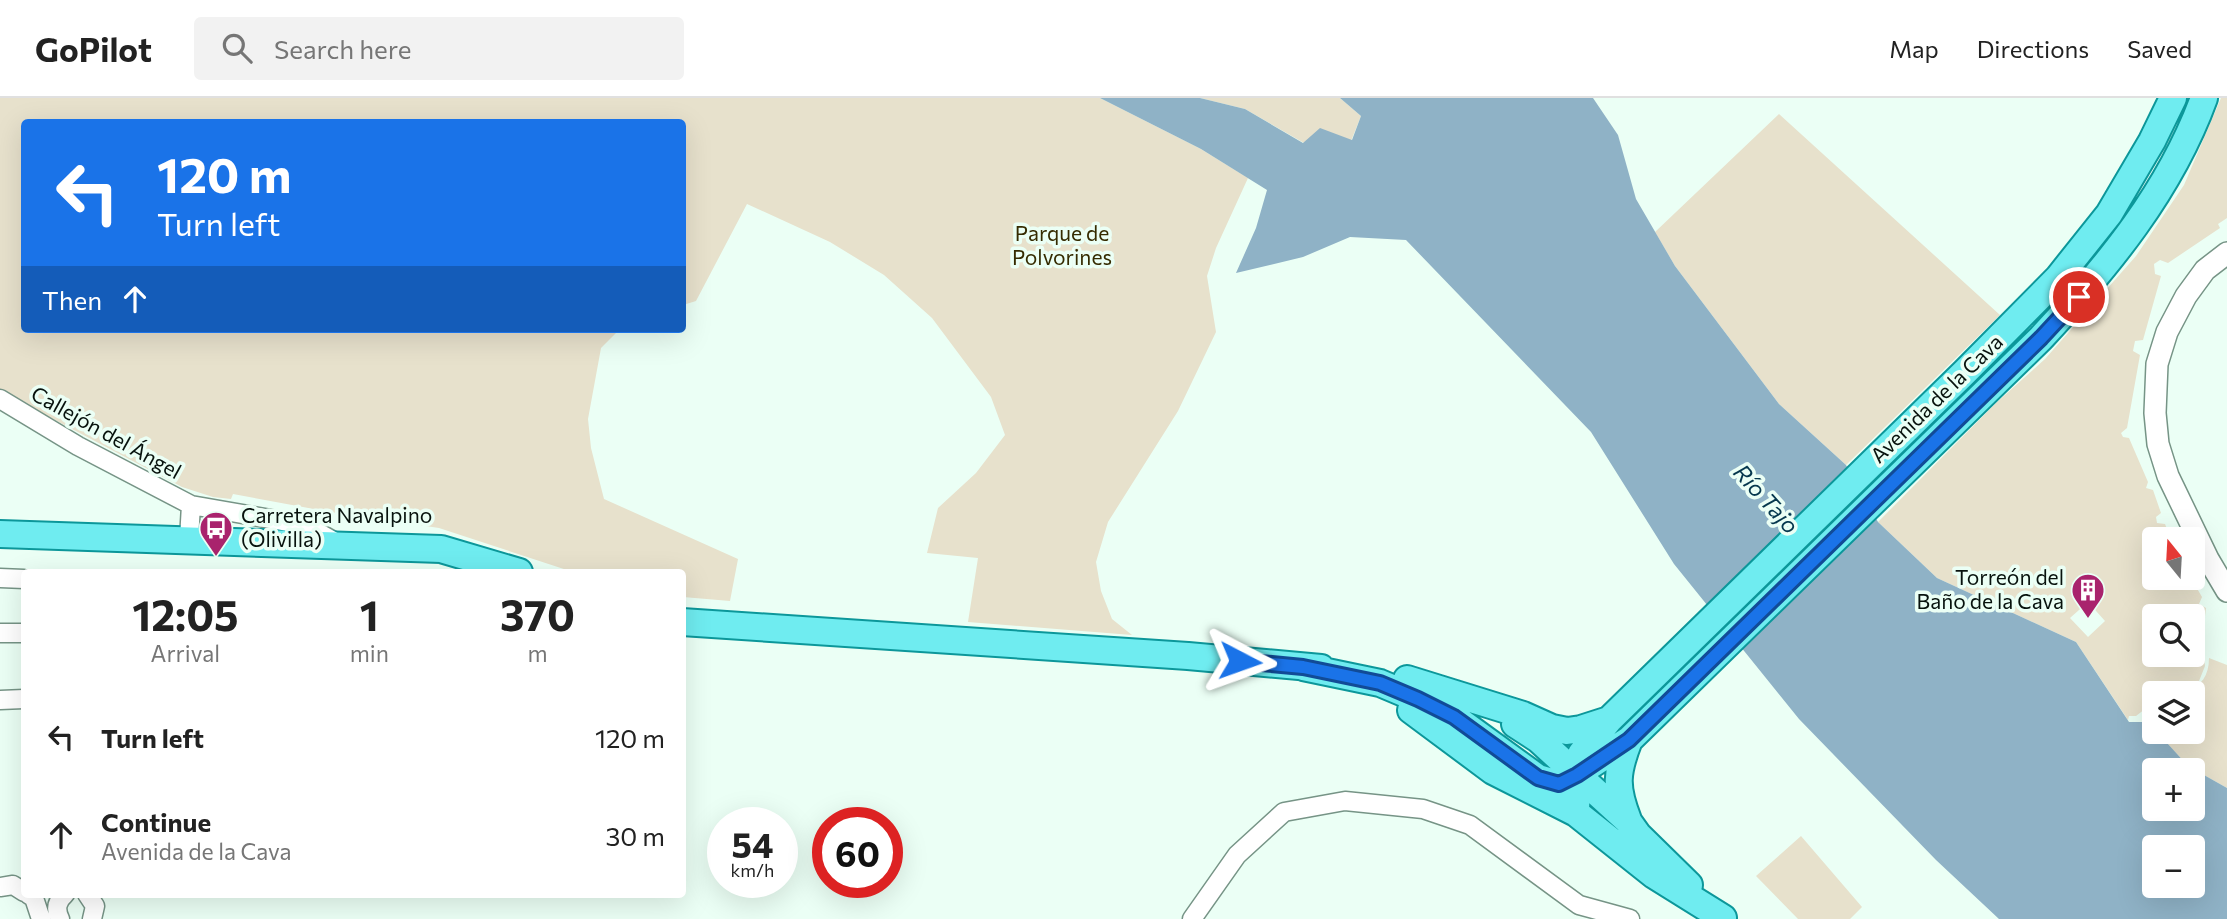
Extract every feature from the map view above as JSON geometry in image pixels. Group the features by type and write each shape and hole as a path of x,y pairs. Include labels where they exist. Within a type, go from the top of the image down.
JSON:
{"main road":[{"name":"Avenida de la Cava","path":"1577,775 1581,754 1609,720 2032,306 2109,214 2152,141 2173,98"},
{"name":"Avenida de la Cava","path":"1577,775 1629,740 2041,338 2079,297 2132,231 2177,159 2204,98"},
{"path":"0,534 441,549 509,569"},
{"path":"686,622 1385,672 1523,715 1552,728 1567,731 1609,720"},
{"path":"1303,667 1380,683 1418,699 1454,717 1538,778 1559,784 1577,775"},
{"path":"1303,667 1411,710 1493,771 1576,813 1654,875 1723,918 1638,835 1628,821 1538,739 1473,700"},
{"path":"1628,821 1620,801 1618,775 1629,740"},
{"path":"1576,813 1577,775"}],"street":[{"name":"Avenida de la Cava","path":"2152,141 2164,98"},
{"path":"2227,253 2205,270 2186,296 2167,332 2157,364 2155,413 2158,444 2168,476 2208,559 2227,591"},
{"name":"Callejón del Ángel","path":"0,399 78,446 191,505 305,526 340,544"},
{"path":"189,539 191,505"},
{"path":"0,578 21,579"},
{"path":"0,633 21,633"},
{"path":"0,700 21,699"},
{"path":"1192,919 1237,855 1284,812 1345,801 1423,809 1470,825 1579,905 1630,919"},
{"path":"0,887 13,886 21,890"},
{"path":"34,898 41,919"},
{"path":"60,919 57,910 62,898"},
{"path":"89,898 94,906 92,919"}],"green space":[{"name":"Parque de Polvorines","path":"0,98 1100,98 1201,149 1248,178 1216,248 1207,276 1216,332 1178,411 1108,522 1096,562 1101,591 1112,619 1132,635 968,622 978,558 927,553 938,508 976,473 1005,435 991,397 932,318 884,275 830,242 747,204 696,301 686,304 686,119 21,119 21,333 616,333 601,348 588,419 591,448 604,499 738,559 730,601 686,597 686,569 564,569 439,528 233,494 231,499 213,497 182,487 0,391"},
{"path":"1200,98 1340,98 1361,116 1351,141 1304,143 1245,109"},
{"path":"2221,98 2227,98 2227,218 2218,224 2220,228 2168,263 2160,260 2154,264 2155,274 2161,276 2143,340 2135,341 2133,351 2140,355 2127,428 2121,433 2123,437 2129,438 2148,482 2146,488 2153,490 2161,513 2156,517 2157,523 2165,524 2166,527 2142,527 2142,590 2198,590 2202,597 2199,604 2142,604 2142,667 2205,667 2199,681 2142,681 2142,711 2136,716 2129,716 2128,720 2076,642 1937,578 1878,522 1996,403 2045,359 2136,256 2184,185","holes":["2088,602 2105,621 2088,637 2070,618"]},
{"path":"1779,114 2000,315 1846,465 1779,404 1675,266 1655,232"},
{"path":"2209,658 2227,665 2227,788 2205,776 2205,758 2181,758 2168,744 2205,744 2205,681 2202,681 2208,670"},
{"path":"1801,836 1862,907 1850,919 1798,919 1756,876"}],"water":[{"name":"Río Tajo","path":"1100,98 1200,98 1245,109 1303,143 1320,128 1352,140 1361,116 1340,98 1593,98 1618,135 1636,199 1675,266 1779,404 1846,465 1878,522 1937,578 2076,642 2129,722 2142,722 2142,744 2168,744 2181,758 2142,758 2142,821 2205,821 2205,776 2227,788 2227,919 1999,919 1936,860 1799,719 1674,564 1591,432 1406,240 1350,237 1303,257 1236,273 1256,228 1267,190 1201,149"}],"place":[{"name":"Carretera Navalpino (Olivilla)","path":"216,558"},
{"name":"Torreón del Baño de la Cava","path":"2088,620"}],"route":[{"path":"1240,661 1303,667 1380,683 1454,717 1538,778 1559,784 1629,740 2041,338 2079,297"}]}
